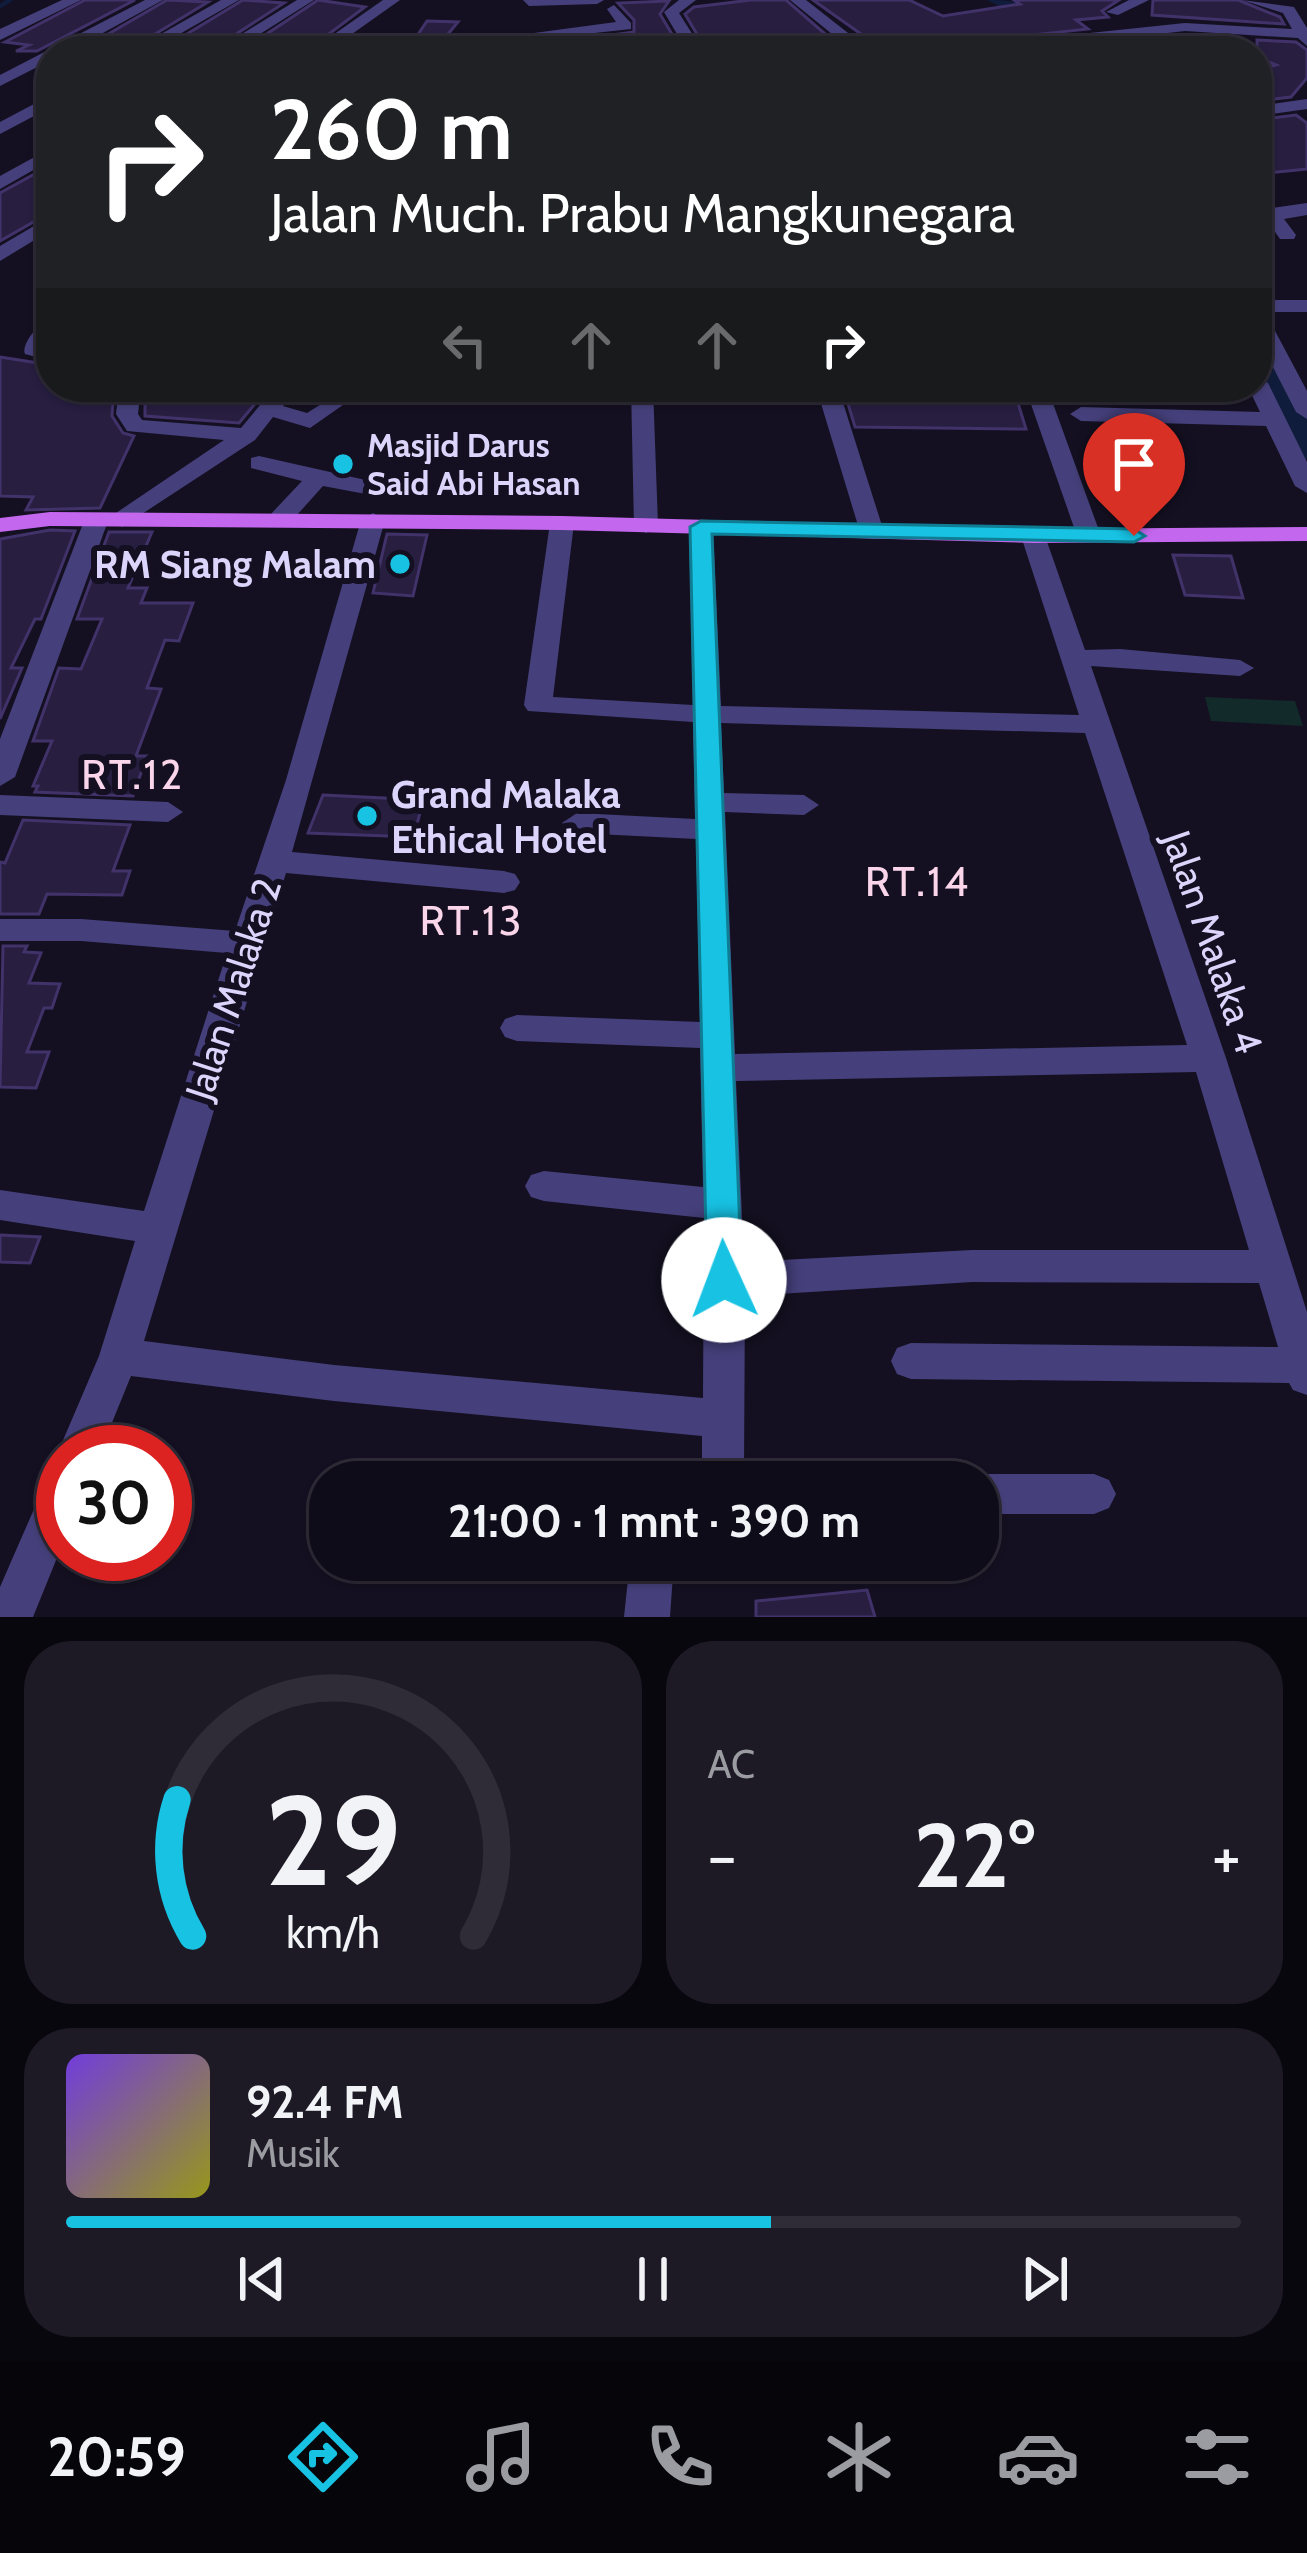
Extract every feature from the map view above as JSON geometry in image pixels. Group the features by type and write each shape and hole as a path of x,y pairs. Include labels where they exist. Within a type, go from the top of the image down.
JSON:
{"main road":[{"path":"0,525 50,519 279,520 372,504 562,524 1033,536 1307,534"},
{"path":"0,513 50,519"}],"street":[{"path":"0,35 74,0"},
{"path":"87,36 156,0"},
{"path":"166,36 232,0"},
{"path":"247,36 307,0"},
{"path":"340,36 393,0"},
{"path":"506,36 530,1 597,0"},
{"path":"686,36 671,11 689,0"},
{"path":"797,0 844,36"},
{"path":"1113,12 1142,0"},
{"path":"1249,0 1289,10 1302,32"},
{"path":"560,36 626,26 614,9"},
{"path":"1114,36 1185,27 1302,32"},
{"path":"1274,51 1307,51"},
{"path":"0,62 36,68"},
{"path":"0,81 36,63"},
{"path":"1301,105 1307,89"},
{"path":"0,129 36,109"},
{"path":"0,184 36,162"},
{"path":"1288,238 1276,219 1279,212 1307,209"},
{"path":"0,224 36,226"},
{"path":"0,255 36,232"},
{"path":"1272,306 1307,306"},
{"path":"1272,329 1295,366 1307,412"},
{"path":"128,402 127,414 135,427 247,434"},
{"path":"0,777 109,520 247,434 277,402"},
{"path":"272,410 310,421 336,402"},
{"path":"642,402 646,526"},
{"path":"831,402 849,466 868,507 872,532"},
{"path":"1041,402 1089,536"},
{"path":"1117,402 1122,414"},
{"path":"1267,402 1307,486"},
{"path":"1081,414 1276,419"},
{"path":"259,463 318,478 372,504"},
{"path":"279,520 318,478"},
{"name":"Jalan Malaka 2","path":"90,1425 119,1356 274,861 372,504"},
{"path":"562,524 538,705 1094,724"},
{"path":"701,527 719,1052 723,1461"},
{"name":"Jalan Malaka 4","path":"1033,536 1209,1058 1305,1371"},
{"path":"1072,659 1120,657 1240,668"},
{"path":"0,805 168,812"},
{"path":"577,823 804,805"},
{"path":"274,861 505,882"},
{"path":"0,930 81,930 246,943"},
{"path":"517,1028 719,1052 1209,1058"},
{"path":"544,1186 722,1204"},
{"path":"0,1205 158,1229"},
{"path":"724,1280 972,1266 1273,1267"},
{"path":"119,1356 334,1383 723,1419"},
{"path":"911,1360 1305,1371"},
{"path":"999,1495 1094,1494"},
{"path":"10,1617 36,1555"},
{"path":"646,1617 650,1581"}],"green space":[{"path":"1205,697 1295,701 1303,726 1211,721"}],"building":[{"path":"85,0 135,0 66,36 36,36 36,51 16,51 29,45 5,42"},
{"path":"167,0 208,2 152,36 105,36"},
{"path":"243,0 284,3 233,36 184,36"},
{"path":"318,0 365,7 326,36 264,36"},
{"path":"786,0 827,36 698,36 685,14 694,7"},
{"path":"813,0 909,0 943,16 1020,4 1014,0 1119,0 1102,11 1108,17 1076,20 1088,29 1022,36 864,36"},
{"path":"1153,0 1238,0 1280,17 1284,24 1152,15"},
{"path":"669,1 660,14 673,36 604,36 634,32 634,20 618,3"},
{"path":"427,21 458,22 446,36 417,36"},
{"path":"1272,41 1296,42 1307,50 1307,78 1291,97 1272,99 1272,66 1276,65 1272,63"},
{"path":"1296,115 1307,123 1307,169 1272,172 1272,118"},
{"path":"36,173 36,221 0,241 0,193"},
{"path":"0,357 36,363 36,402 113,402 112,416 123,433 134,436 100,508 26,510 33,497 0,496"},
{"path":"145,402 256,402 239,423 145,416"},
{"path":"848,402 1018,402 1026,429 855,427"},
{"path":"50,530 75,531 41,619 35,619 11,668 22,668 0,719 0,539"},
{"path":"109,532 152,532 128,588 147,588 141,603 193,603 179,641 165,640 147,688 161,689 136,756 147,756 133,796 35,792 38,786 33,786 52,741 33,741 59,668 81,669 102,619 77,619"},
{"name":"RM Siang Malam","path":"387,534 427,535 413,596 373,593"},
{"path":"1173,555 1231,556 1243,598 1185,595"},
{"name":"Grand Malaka Ethical Hotel","path":"323,795 423,800 414,837 308,833"},
{"path":"23,820 130,825 113,871 130,871 122,895 47,894 39,914 0,914 0,862 5,863"},
{"path":"3,946 27,946 24,952 41,953 29,983 60,984 52,1008 44,1008 27,1052 49,1052 36,1088 0,1087"},
{"path":"0,1235 40,1237 30,1263 0,1262"},
{"path":"867,1590 875,1617 756,1617 756,1601"}],"waterway":[{"path":"0,6 10,0"},
{"path":"999,0 1038,16 1054,36"},
{"path":"1272,378 1307,447"}],"place":[{"name":"Masjid Darus Said Abi Hasan","path":"343,464"},
{"name":"RM Siang Malam","path":"400,564"},
{"name":"Grand Malaka Ethical Hotel","path":"367,816"}],"district":[{"name":"RT.12","path":"133,774"},
{"name":"RT.14","path":"918,881"},
{"name":"RT.13","path":"472,920"}],"route":[{"path":"724,1280 701,527 1134,536"}]}
